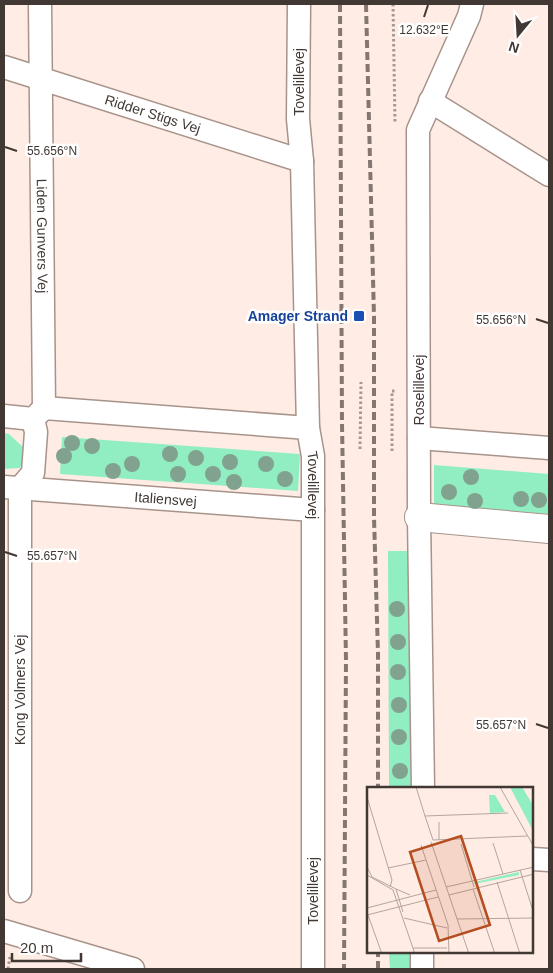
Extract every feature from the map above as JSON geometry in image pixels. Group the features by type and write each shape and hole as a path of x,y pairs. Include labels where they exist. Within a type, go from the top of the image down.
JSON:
{"street":[{"name":"Liden Gunvers Vej","path":"39,413 40,4"},
{"name":"Tovelillevej","path":"299,4 298,119 302,161 308,428 314,456 313,969"},
{"name":"Roselillevej","path":"424,787 419,517 418,130 469,16 472,4"},
{"name":"Ridder Stigs Vej","path":"4,68 302,161"},
{"path":"430,102 549,175"},
{"path":"12,488 33,473 39,413"},
{"path":"4,416 39,413 308,428"},
{"path":"419,438 549,448"},
{"name":"Italiensvej","path":"12,488 313,510"},
{"name":"Kong Volmers Vej","path":"12,488 20,891"},
{"path":"419,517 549,528"},
{"path":"533,859 549,860"},
{"path":"4,931 132,969"},
{"path":"422,953 422,969"}],"path":[{"path":"392,4 396,128 418,130"},
{"path":"360,449 361,382"},
{"path":"392,391 392,451"},
{"path":"8,969 10,956"}],"green space":[{"path":"4,433 9,434 24,448 25,458 20,468 4,469"},
{"path":"62,437 300,454 298,491 60,474"},
{"path":"434,465 549,474 549,514 434,505"},
{"path":"388,551 416,551 411,787 389,787"},
{"path":"389,953 411,953 410,969 390,969"}],"railway":[{"path":"340,4 342,423 346,660 344,969"},
{"path":"366,4 374,317 374,517 378,654 378,787"},
{"path":"378,953 378,969"}],"place":[{"name":"Amager Strand","path":"359,316"}]}
